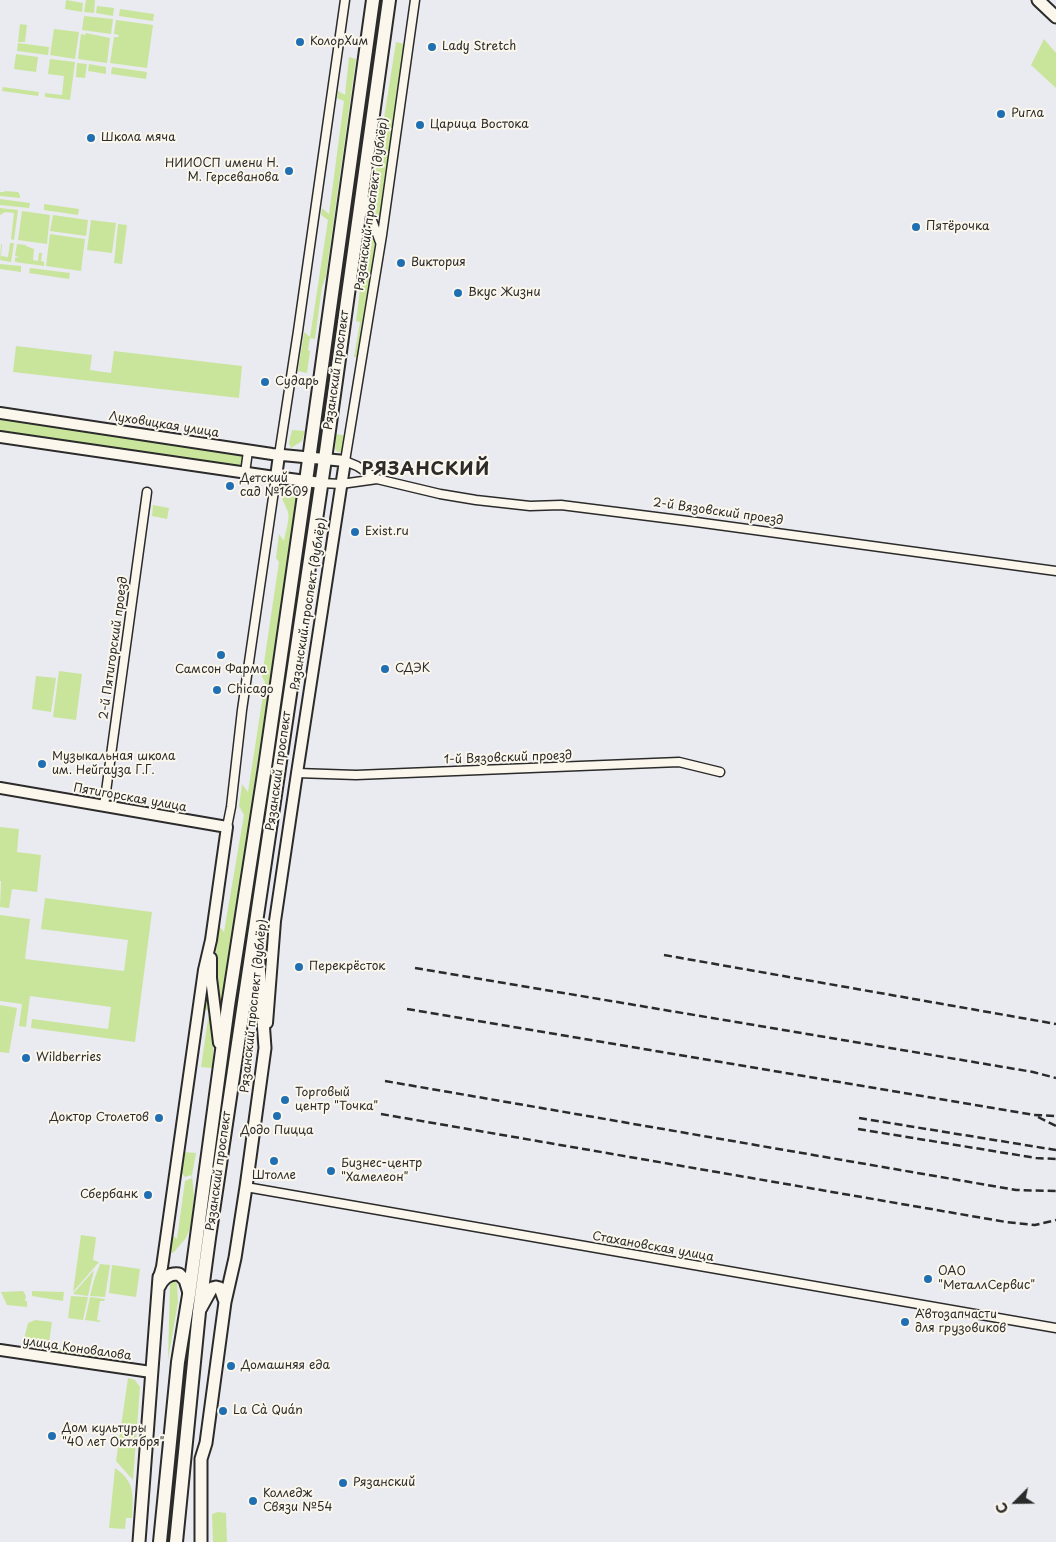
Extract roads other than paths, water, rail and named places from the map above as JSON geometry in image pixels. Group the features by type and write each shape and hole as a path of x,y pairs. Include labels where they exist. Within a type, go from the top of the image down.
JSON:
{"main road":[{"name":"Рязанский проспект","path":"160,1542 178,1362 189,1295 220,1060 306,481 373,0"},
{"name":"Рязанский проспект","path":"176,1542 199,1312 325,459 389,0"},
{"path":"1038,0 1056,17"},
{"path":"256,925 265,1048"},
{"name":"Рязанский проспект (дублёр)","path":"201,1542 201,1459 206,1443 225,1302 235,1258 265,1048"},
{"path":"199,1312 212,1288 230,1267 235,1258"},
{"path":"139,1542 158,1283 170,1274 179,1274 185,1280 189,1295"},
{"path":"212,1288 220,1288 225,1302"}],"street":[{"path":"158,1283 162,1267 204,970 211,940 231,807 242,710 300,322 345,0"},
{"name":"Рязанский проспект (дублёр)","path":"265,1048 275,921 296,773 381,244 415,0"},
{"path":"361,192 381,244"},
{"name":"Луховицкая улица","path":"0,413 248,451 325,459"},
{"path":"0,437 321,483"},
{"path":"245,473 248,451"},
{"name":"2-й Вязовский проезд","path":"325,459 345,461 357,466 377,479 440,494 476,500 530,506 571,506 1056,571"},
{"name":"2-й Вязовский проезд","path":"321,483 341,484 377,479"},
{"name":"2-й Пятигорский проезд","path":"104,806 146,492"},
{"name":"1-й Вязовский проезд","path":"296,773 356,775 679,762 720,772"},
{"name":"Пятигорская улица","path":"0,788 227,827"},
{"path":"211,940 211,978 220,1060"},
{"name":"Стахановская улица","path":"246,1187 1056,1328"},
{"name":"улица Коновалова","path":"0,1350 151,1372"}],"railway":[{"path":"664,955 1056,1024"},
{"path":"415,968 1033,1072 1056,1078"},
{"path":"407,1009 1034,1115 1056,1116"},
{"path":"385,1081 1016,1190 1056,1191"},
{"path":"381,1114 1006,1222 1035,1225 1056,1220"},
{"path":"1038,1117 1056,1126"},
{"path":"859,1118 1056,1150"},
{"path":"858,1129 1036,1158 1056,1159"}],"place":[{"name":"КолорХим","path":"300,42"},
{"name":"Lady Stretch","path":"432,47"},
{"name":"Ригла","path":"1001,114"},
{"name":"Царица Востока","path":"420,125"},
{"name":"Школа мяча","path":"91,138"},
{"name":"НИИОСП имени Н. М. Герсеванова","path":"289,171"},
{"name":"Пятёрочка","path":"916,227"},
{"name":"Виктория","path":"401,263"},
{"name":"Вкус Жизни","path":"458,293"},
{"name":"Сударь","path":"265,382"},
{"name":"Детский сад №1609","path":"230,486"},
{"name":"Exist.ru","path":"355,532"},
{"name":"Самсон Фарма","path":"221,655"},
{"name":"СДЭК","path":"385,669"},
{"name":"Chicago","path":"217,690"},
{"name":"Музыкальная школа им. Нейгауза Г.Г.","path":"42,764"},
{"name":"Перекрёсток","path":"299,967"},
{"name":"Wildberries","path":"26,1058"},
{"name":"Торговый центр \"Точка\"","path":"285,1100"},
{"name":"Додо Пицца","path":"277,1116"},
{"name":"Доктор Столетов","path":"159,1118"},
{"name":"Штолле","path":"274,1161"},
{"name":"Бизнес-центр \"Хамелеон\"","path":"331,1171"},
{"name":"Сбербанк","path":"148,1195"},
{"name":"ОАО \"МеталлСервис\"","path":"928,1279"},
{"name":"Автозапчасти для грузовиков","path":"905,1322"},
{"name":"Домашняя еда","path":"231,1366"},
{"name":"La Cà Quán","path":"223,1411"},
{"name":"Дом культуры \"40 лет Октября\"","path":"52,1436"},
{"name":"Рязанский","path":"343,1483"},
{"name":"Колледж Связи №54","path":"253,1501"}],"district":[{"name":"РЯЗАНСКИЙ","path":"426,470"}]}
